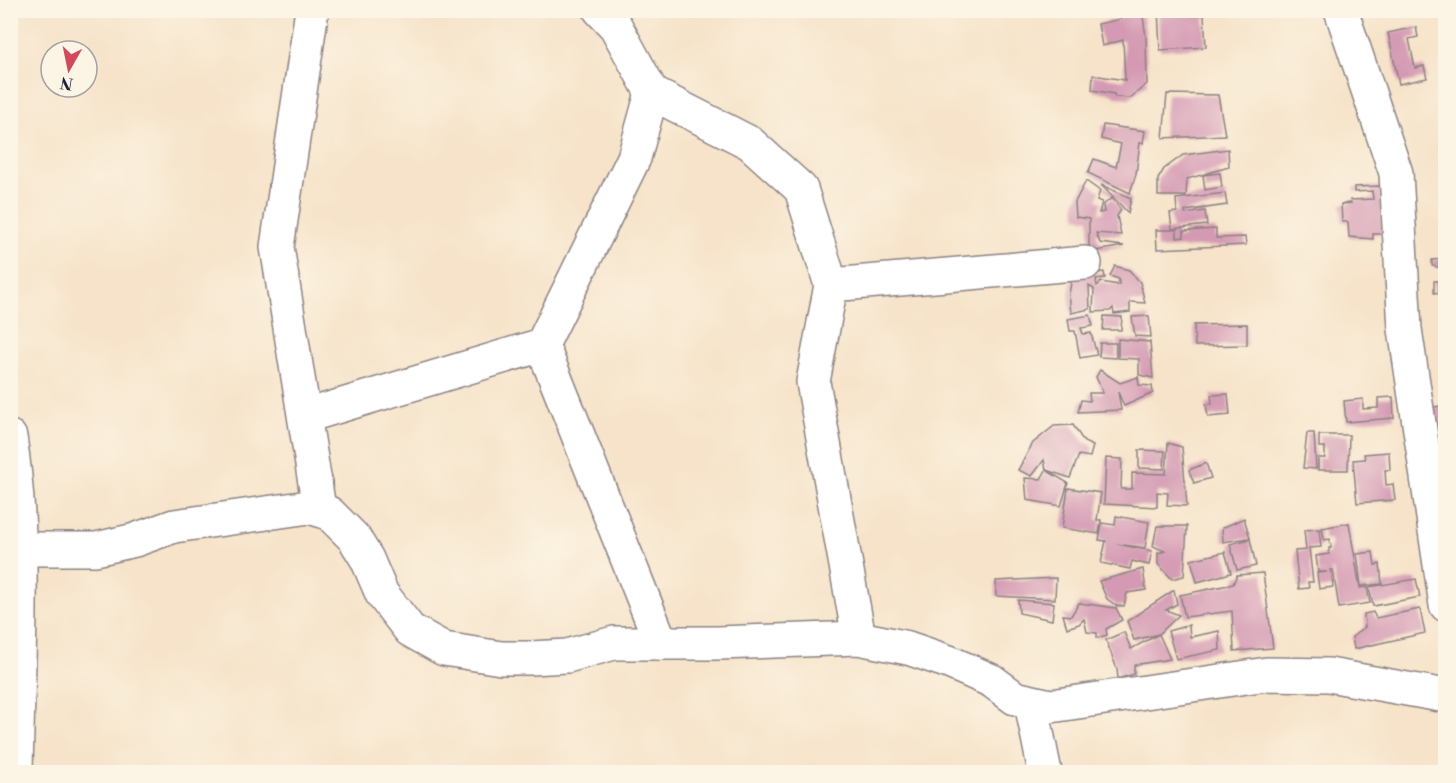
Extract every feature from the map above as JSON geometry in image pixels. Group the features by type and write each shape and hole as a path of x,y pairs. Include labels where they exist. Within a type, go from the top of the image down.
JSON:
{"street":[{"path":"312,10 277,247 319,508"},
{"path":"600,10 616,27 652,93 750,143 801,189 831,285 813,382 859,638"},
{"path":"1341,10 1396,173 1405,329 1446,605"},
{"path":"306,416 542,345 634,158 652,93"},
{"path":"831,285 1085,263"},
{"path":"542,345 661,643"},
{"path":"10,437 16,474 16,772"},
{"path":"16,549 96,549 135,540 174,526 259,512 319,508 329,513 354,538 382,594 410,630 444,649 501,658 531,658 567,656 615,643 859,638 908,648 949,662 992,681 1015,698 1051,706 1077,704 1102,698 1267,674 1329,675 1433,693 1446,669"},
{"path":"1031,703 1045,772"}],"building":[{"path":"1121,10 1142,10 1146,37 1147,84 1130,98 1115,97 1114,94 1092,90 1093,75 1125,80 1123,40 1102,46 1098,24 1121,19"},
{"path":"1158,10 1189,10 1190,16 1204,15 1206,47 1160,50"},
{"path":"1416,27 1418,37 1409,39 1415,68 1424,66 1427,78 1399,84 1388,33"},
{"path":"1167,94 1218,95 1225,135 1163,138"},
{"path":"1103,125 1145,131 1143,143 1140,142 1136,174 1130,193 1088,173 1094,159 1116,167 1121,144 1101,139"},
{"path":"1228,149 1229,167 1187,179 1186,196 1158,196 1158,179 1164,169 1183,155"},
{"path":"1220,173 1222,187 1205,190 1203,175"},
{"path":"1086,181 1100,191 1097,200 1102,202 1099,213 1104,212 1103,205 1112,198 1121,210 1117,216 1121,235 1096,233 1100,243 1124,246 1089,252 1089,219 1076,217 1075,202"},
{"path":"1101,185 1131,198 1128,213 1115,199"},
{"path":"1380,186 1383,234 1373,234 1373,239 1349,237 1348,222 1342,222 1341,204 1351,203 1350,200 1373,199 1372,191 1354,192 1354,187"},
{"path":"1225,193 1227,205 1185,211 1185,214 1205,211 1207,225 1172,229 1170,213 1177,212 1176,199"},
{"path":"1216,229 1216,238 1245,237 1246,245 1157,249 1156,230 1177,230 1177,238 1184,237 1184,231"},
{"path":"1441,249 1446,249 1446,269 1432,266 1432,260 1442,259"},
{"path":"1115,266 1129,270 1140,282 1145,303 1130,302 1130,312 1114,314 1113,308 1110,311 1093,312 1094,289 1089,286 1090,309 1071,313 1069,294 1072,277 1104,272 1105,278 1096,279 1097,286 1101,282 1119,285 1119,279 1110,276"},
{"path":"1443,273 1446,273 1446,292 1434,293 1434,281 1443,281"},
{"path":"1090,315 1093,326 1081,328 1083,334 1091,333 1097,355 1080,358 1075,331 1070,331 1068,319"},
{"path":"1104,316 1122,317 1121,330 1103,330"},
{"path":"1149,316 1151,337 1135,336 1132,317"},
{"path":"1247,324 1247,345 1195,346 1194,325"},
{"path":"1118,339 1150,342 1153,378 1139,375 1139,359 1118,358"},
{"path":"1100,343 1116,343 1116,358 1099,357"},
{"path":"1100,370 1120,383 1138,377 1139,385 1152,386 1153,393 1124,406 1118,392 1121,410 1078,412 1081,400 1090,401 1089,393 1103,393 1096,377"},
{"path":"1228,394 1230,415 1208,417 1206,404 1212,404 1211,395"},
{"path":"1393,397 1394,418 1346,422 1344,401 1363,399 1363,409 1378,408 1378,398"},
{"path":"1446,405 1446,442 1435,444 1429,408"},
{"path":"1073,425 1084,442 1093,446 1090,457 1079,455 1070,478 1046,470 1044,460 1032,476 1018,470 1033,443 1054,426"},
{"path":"1307,433 1314,433 1316,469 1303,468"},
{"path":"1319,435 1349,435 1348,470 1318,470 1318,458 1325,458 1325,447 1319,447"},
{"path":"1168,443 1182,447 1187,506 1167,505 1168,493 1157,492 1157,507 1104,504 1106,458 1122,459 1121,489 1132,489 1132,473 1166,474"},
{"path":"1139,450 1165,451 1164,469 1139,468"},
{"path":"1389,452 1390,470 1385,470 1386,485 1393,484 1395,500 1357,503 1353,460 1365,459 1364,454"},
{"path":"1206,463 1211,478 1194,483 1189,470"},
{"path":"1046,470 1068,483 1061,506 1027,500 1025,478 1041,479"},
{"path":"1068,488 1101,493 1097,520 1101,520 1099,534 1062,528"},
{"path":"1116,516 1149,522 1145,548 1117,544 1152,551 1149,565 1132,561 1130,569 1101,563 1106,541 1099,540 1102,523 1115,525"},
{"path":"1244,518 1250,538 1223,542 1222,528"},
{"path":"1349,523 1360,588 1367,587 1370,603 1339,608 1333,570 1331,570 1333,587 1319,589 1317,573 1327,572 1318,572 1316,556 1329,554 1329,548 1331,548 1330,539 1324,540 1322,528"},
{"path":"1157,526 1187,526 1184,576 1172,579 1158,564 1158,553 1165,551 1153,546"},
{"path":"1319,529 1321,547 1309,548 1313,582 1308,582 1309,588 1299,589 1295,551 1306,550 1304,530"},
{"path":"1250,539 1256,566 1237,570 1230,544"},
{"path":"1225,552 1231,573 1197,582 1191,560"},
{"path":"1373,552 1375,565 1380,564 1382,584 1361,586 1357,554"},
{"path":"1143,569 1146,590 1127,593 1124,606 1117,606 1107,599 1099,581"},
{"path":"1263,573 1273,648 1234,651 1232,611 1185,617 1180,595 1233,584 1237,575"},
{"path":"1056,578 1055,599 996,596 996,581"},
{"path":"1416,579 1420,597 1373,606 1369,587"},
{"path":"1174,590 1177,604 1166,610 1179,615 1159,634 1134,640 1127,621"},
{"path":"1018,600 1054,603 1052,620 1019,613"},
{"path":"1079,603 1116,608 1122,620 1106,629 1107,635 1097,638 1097,633 1087,632 1084,619 1079,624 1067,628 1063,615 1071,616"},
{"path":"1420,609 1425,633 1354,649 1352,637 1365,627 1364,614 1373,612 1376,618"},
{"path":"1189,625 1190,637 1219,631 1220,650 1176,659 1168,631"},
{"path":"1124,632 1131,649 1159,634 1170,659 1134,665 1134,674 1118,679 1117,669 1106,640"}]}
